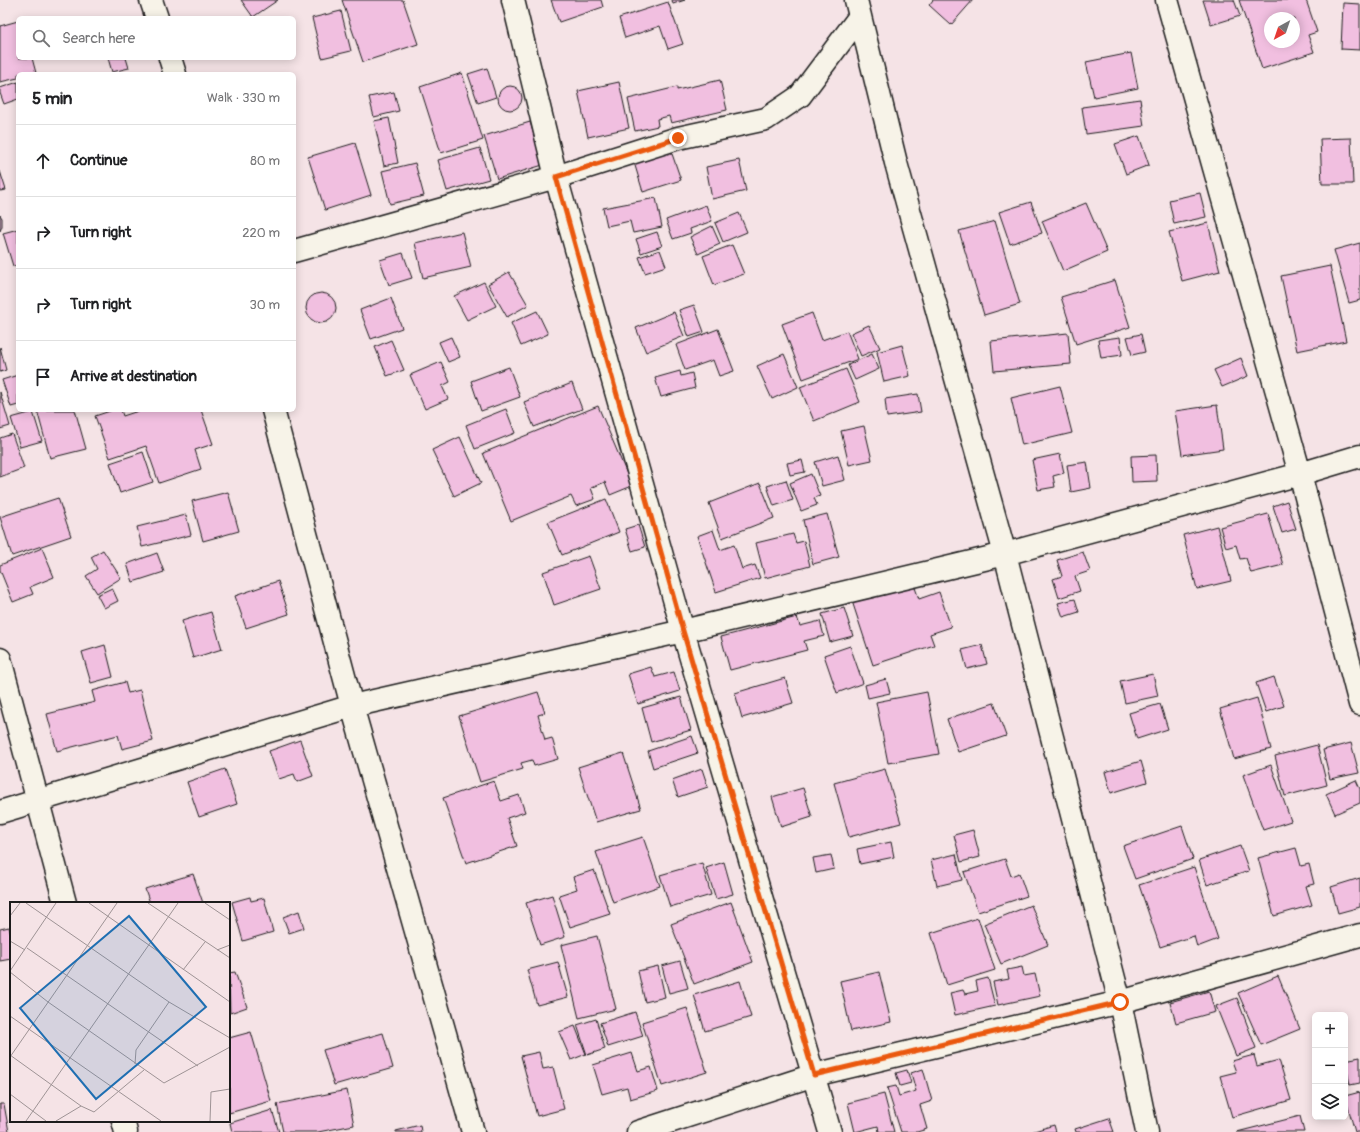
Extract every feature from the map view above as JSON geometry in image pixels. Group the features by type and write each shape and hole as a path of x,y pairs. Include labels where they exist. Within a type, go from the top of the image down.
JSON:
{"street":[{"path":"151,0 156,16"},
{"path":"513,0 556,177 683,631 830,1132"},
{"path":"1167,0 1300,474 1360,704"},
{"path":"296,250 556,177 678,138 766,119 800,96 858,8"},
{"path":"858,8 896,163 1005,554 1120,1002 1146,1132"},
{"path":"171,60 174,72"},
{"path":"274,412 352,706 473,1132"},
{"path":"0,812 352,706 683,631 1005,554 1300,474 1360,456"},
{"path":"0,659 65,902"},
{"path":"638,1132 814,1075 1120,1002 1360,935"},
{"path":"123,1122 126,1132"}],"building":[{"path":"241,0 278,0 254,16 252,16"},
{"path":"342,0 403,0 418,44 363,62"},
{"path":"551,0 601,0 603,7 559,22"},
{"path":"672,0 685,0 673,4"},
{"path":"933,0 973,0 951,25 929,5"},
{"path":"1203,0 1234,0 1240,16 1211,25"},
{"path":"1239,0 1306,0 1317,32 1308,35 1314,52 1262,69"},
{"path":"668,2 683,44 668,49 660,26 625,38 619,18"},
{"path":"1343,3 1360,4 1360,50 1341,49"},
{"path":"341,11 351,51 322,58 312,18"},
{"path":"16,22 16,60 33,60 36,72 16,72 16,78 0,82 0,26"},
{"path":"1131,53 1138,88 1094,97 1086,62"},
{"path":"109,60 127,60 129,68 112,72"},
{"path":"487,68 496,97 478,103 468,74"},
{"path":"462,73 483,140 441,153 420,87"},
{"path":"720,80 727,110 671,123 669,116 657,119 658,126 635,131 628,99 677,87 677,90"},
{"path":"619,82 629,128 588,137 578,91"},
{"path":"16,83 16,100 4,104 0,93 0,88"},
{"path":"510,86 519,89 522,98 519,107 510,110 501,107 498,98 501,89"},
{"path":"394,92 399,111 374,117 369,97"},
{"path":"1140,99 1144,126 1086,134 1082,107"},
{"path":"389,118 398,163 384,166 374,121"},
{"path":"530,122 543,165 497,179 484,136"},
{"path":"1139,136 1149,165 1126,174 1115,144"},
{"path":"1351,138 1353,184 1322,184 1320,139"},
{"path":"355,143 371,195 325,210 308,157"},
{"path":"480,148 489,179 447,191 438,160"},
{"path":"670,148 681,180 643,192 633,159"},
{"path":"739,160 746,191 712,199 706,167"},
{"path":"415,163 424,196 390,204 382,171"},
{"path":"0,171 6,190 0,191"},
{"path":"1200,193 1206,217 1174,224 1169,200"},
{"path":"656,198 662,227 633,233 630,221 607,226 603,208"},
{"path":"1031,202 1042,233 1010,244 999,212"},
{"path":"1086,203 1107,252 1063,271 1042,221"},
{"path":"706,205 712,221 690,229 691,233 673,239 666,220"},
{"path":"739,213 747,232 723,242 715,223"},
{"path":"0,215 2,218 2,226 0,231"},
{"path":"995,221 1020,304 984,315 959,231"},
{"path":"1208,223 1220,271 1182,281 1169,232"},
{"path":"712,226 720,244 698,254 690,237"},
{"path":"16,230 16,265 13,266 3,233"},
{"path":"462,232 471,267 423,278 415,243"},
{"path":"657,232 662,246 641,253 636,239"},
{"path":"1360,243 1360,300 1349,303 1334,250"},
{"path":"732,245 744,274 714,285 703,256"},
{"path":"660,250 666,266 645,273 639,257"},
{"path":"403,253 412,278 389,285 380,260"},
{"path":"1330,266 1346,341 1297,351 1281,276"},
{"path":"509,272 528,305 507,317 488,284"},
{"path":"1115,280 1130,327 1076,344 1061,297"},
{"path":"484,282 496,306 467,320 454,296"},
{"path":"321,293 327,294 335,302 335,314 327,322 321,323 315,322 307,314 306,308 307,302 315,294"},
{"path":"391,298 402,328 371,339 360,310"},
{"path":"694,305 704,332 689,337 679,310"},
{"path":"537,311 548,334 521,346 511,323"},
{"path":"674,312 684,336 646,352 636,328"},
{"path":"812,313 822,340 847,331 858,359 803,379 782,324"},
{"path":"869,325 880,348 861,356 851,333"},
{"path":"718,329 734,371 719,376 713,360 685,370 676,345"},
{"path":"1068,333 1071,364 994,371 991,341"},
{"path":"1141,334 1145,352 1132,355 1127,337"},
{"path":"451,337 460,357 448,362 439,342"},
{"path":"1120,337 1122,355 1101,358 1098,340"},
{"path":"391,340 404,370 387,376 375,347"},
{"path":"902,345 910,376 884,382 877,352"},
{"path":"0,347 6,370 0,372"},
{"path":"784,354 798,387 772,399 757,366"},
{"path":"872,354 879,369 855,380 848,365"},
{"path":"1241,358 1248,376 1222,387 1214,370"},
{"path":"441,362 450,382 442,386 448,399 425,409 410,375"},
{"path":"509,367 520,397 481,411 471,381"},
{"path":"846,369 860,402 814,421 800,387"},
{"path":"680,371 681,376 692,373 695,388 661,397 655,378"},
{"path":"16,376 16,406 11,407 2,380"},
{"path":"572,383 582,409 534,427 524,402"},
{"path":"1060,386 1072,433 1022,445 1011,398"},
{"path":"0,392 10,426 0,429"},
{"path":"918,394 921,412 887,417 885,399"},
{"path":"1217,405 1223,449 1182,455 1175,411"},
{"path":"598,406 632,486 610,495 605,482 591,488 595,499 576,506 571,496 511,521 483,453"},
{"path":"506,409 515,433 475,449 466,425"},
{"path":"33,412 42,441 20,447 11,418"},
{"path":"38,412 76,412 86,449 50,458"},
{"path":"107,412 122,412 123,416 135,412 202,412 213,444 195,450 201,469 159,483 146,446 110,458 95,416"},
{"path":"864,426 872,460 849,465 841,431"},
{"path":"12,434 24,468 0,477 0,438"},
{"path":"460,437 481,483 454,496 432,450"},
{"path":"143,452 153,482 120,493 110,463"},
{"path":"1060,454 1064,473 1053,476 1055,487 1038,490 1032,460"},
{"path":"838,455 845,480 822,486 815,462"},
{"path":"1156,455 1157,481 1132,482 1131,456"},
{"path":"802,460 805,472 790,475 787,463"},
{"path":"1087,462 1091,488 1071,492 1067,465"},
{"path":"811,474 820,496 814,498 817,505 801,511 790,483"},
{"path":"786,480 793,500 774,506 767,486"},
{"path":"760,483 774,518 722,538 709,503"},
{"path":"228,492 239,531 203,541 192,501"},
{"path":"58,498 71,536 12,556 0,517"},
{"path":"606,499 619,532 562,555 548,522"},
{"path":"1287,501 1296,529 1282,533 1273,506"},
{"path":"827,514 839,557 813,564 803,520"},
{"path":"1268,514 1283,565 1251,573 1246,558 1240,559 1236,545 1226,548 1220,527"},
{"path":"186,515 191,535 142,547 137,527"},
{"path":"638,525 645,547 632,551 625,529"},
{"path":"1217,526 1231,581 1197,589 1183,535"},
{"path":"713,530 720,550 734,545 742,569 755,565 760,578 716,592 697,536"},
{"path":"793,534 796,543 804,541 810,566 765,578 756,543"},
{"path":"42,548 54,577 30,587 33,594 13,602 0,570 0,565"},
{"path":"103,550 121,578 97,593 86,576 97,569 91,557"},
{"path":"1083,552 1090,571 1075,576 1080,591 1059,598 1053,579 1062,576 1057,560"},
{"path":"157,553 164,572 133,582 127,564"},
{"path":"589,556 601,589 554,605 543,572"},
{"path":"278,581 289,614 246,628 235,596"},
{"path":"913,582 919,599 939,592 951,627 930,634 934,645 873,665 852,601"},
{"path":"112,588 118,601 104,608 97,595"},
{"path":"1075,599 1079,612 1063,617 1058,603"},
{"path":"844,608 853,636 830,642 822,614"},
{"path":"211,612 222,649 193,658 182,621"},
{"path":"797,617 800,626 820,621 824,636 804,641 807,650 730,670 721,637"},
{"path":"105,645 113,677 91,683 82,652"},
{"path":"982,645 987,664 967,669 962,650"},
{"path":"850,646 863,683 837,693 824,655"},
{"path":"651,667 655,677 674,672 680,691 638,704 628,674"},
{"path":"1153,674 1158,696 1125,703 1120,681"},
{"path":"1274,677 1284,706 1266,712 1256,683"},
{"path":"785,678 793,703 742,718 735,693"},
{"path":"886,679 890,693 868,698 865,685"},
{"path":"125,682 128,693 140,690 153,741 122,749 118,735 57,751 47,714 95,702 92,691"},
{"path":"538,692 545,713 538,715 545,740 552,738 558,759 534,766 532,760 521,763 523,769 480,782 459,716"},
{"path":"927,692 939,754 888,763 876,702"},
{"path":"681,697 691,730 651,742 642,708"},
{"path":"1257,698 1271,749 1234,759 1220,709"},
{"path":"994,703 1006,736 958,752 947,719"},
{"path":"1160,704 1168,729 1137,739 1129,713"},
{"path":"692,736 698,753 653,768 648,751"},
{"path":"300,740 313,776 297,782 294,774 279,779 269,751"},
{"path":"1351,743 1359,773 1330,779 1323,750"},
{"path":"1317,745 1327,785 1285,796 1275,756"},
{"path":"623,753 641,809 596,822 578,767"},
{"path":"1141,761 1147,782 1111,793 1105,772"},
{"path":"1271,765 1291,821 1263,830 1243,775"},
{"path":"225,769 237,804 199,817 187,782"},
{"path":"702,769 708,787 678,797 672,780"},
{"path":"885,769 901,823 849,837 834,783"},
{"path":"1356,780 1360,789 1360,803 1335,814 1326,794"},
{"path":"494,781 501,801 519,795 525,812 507,818 517,846 466,863 443,798"},
{"path":"803,788 812,817 781,827 772,797"},
{"path":"1182,826 1193,859 1135,879 1123,846"},
{"path":"973,830 980,857 961,862 954,835"},
{"path":"643,837 660,886 613,902 596,852"},
{"path":"891,842 894,857 860,864 857,849"},
{"path":"1240,846 1249,871 1207,885 1199,860"},
{"path":"1296,848 1301,866 1309,864 1314,884 1306,886 1312,905 1274,916 1258,858"},
{"path":"956,854 962,880 937,886 931,860"},
{"path":"831,855 834,869 816,873 813,858"},
{"path":"1005,859 1011,876 1019,873 1027,896 978,912 964,872"},
{"path":"724,862 733,894 716,899 706,868"},
{"path":"702,863 711,895 670,907 660,875"},
{"path":"1194,867 1218,939 1197,947 1194,936 1160,947 1139,885"},
{"path":"594,870 610,914 570,927 559,895 577,889 573,877"},
{"path":"193,874 203,902 150,902 145,889"},
{"path":"1360,878 1360,907 1338,913 1331,887"},
{"path":"552,895 565,937 540,945 526,903"},
{"path":"250,897 251,901 264,898 273,932 243,941 232,902"},
{"path":"731,902 753,962 694,984 671,924"},
{"path":"1031,905 1048,945 1001,964 984,924"},
{"path":"299,911 304,928 289,933 283,917"},
{"path":"978,918 995,970 947,985 931,933"},
{"path":"9,927 10,959 0,961 0,929"},
{"path":"597,936 616,1009 579,1018 561,945"},
{"path":"680,961 688,988 669,993 662,966"},
{"path":"558,962 568,997 537,1005 527,970"},
{"path":"658,966 665,997 645,1002 638,971"},
{"path":"1022,967 1024,976 1035,974 1040,996 998,1005 993,982 1009,979 1007,970"},
{"path":"235,972 247,1007 230,1013 230,973"},
{"path":"879,972 891,1022 851,1031 840,981"},
{"path":"1278,976 1300,1029 1261,1045 1238,993"},
{"path":"988,978 995,1006 955,1015 950,993 963,990 965,994 978,991 976,981"},
{"path":"740,981 751,1017 705,1031 694,995"},
{"path":"1209,991 1215,1012 1176,1023 1170,1002"},
{"path":"1237,998 1256,1048 1236,1056 1216,1006"},
{"path":"687,1008 707,1072 662,1086 642,1022"},
{"path":"635,1012 643,1036 608,1047 600,1023"},
{"path":"596,1019 605,1049 587,1055 577,1025"},
{"path":"575,1026 586,1054 571,1060 559,1032"},
{"path":"251,1032 271,1101 230,1113 230,1038"},
{"path":"383,1033 393,1068 334,1085 323,1050"},
{"path":"539,1052 543,1069 553,1067 564,1109 537,1116 521,1056"},
{"path":"632,1053 638,1071 651,1067 658,1091 630,1099 627,1087 602,1094 593,1065"},
{"path":"1254,1055 1257,1066 1279,1060 1291,1100 1232,1117 1220,1076 1236,1072 1232,1061"},
{"path":"1360,1057 1360,1083 1350,1085 1348,1075 1348,1059"},
{"path":"923,1069 932,1101 920,1105 927,1129 917,1132 901,1132 887,1088 896,1086 899,1096 916,1091 911,1073"},
{"path":"907,1070 911,1083 900,1086 896,1073"},
{"path":"347,1090 354,1125 318,1132 283,1132 277,1104"},
{"path":"1360,1092 1360,1132 1355,1132 1348,1107 1348,1095"},
{"path":"884,1094 894,1132 879,1132 878,1126 855,1132 848,1103"},
{"path":"0,1104 4,1104 9,1132 0,1132"},
{"path":"272,1110 279,1132 232,1132 230,1123"},
{"path":"1300,1116 1304,1132 1237,1132"},
{"path":"1109,1118 1114,1132 1076,1132 1075,1129"},
{"path":"420,1125 421,1132 396,1132 396,1131"},
{"path":"1054,1125 1056,1132 1031,1132"}],"route":[{"path":"678,138 556,177 683,631 814,1075 1120,1002"}]}
